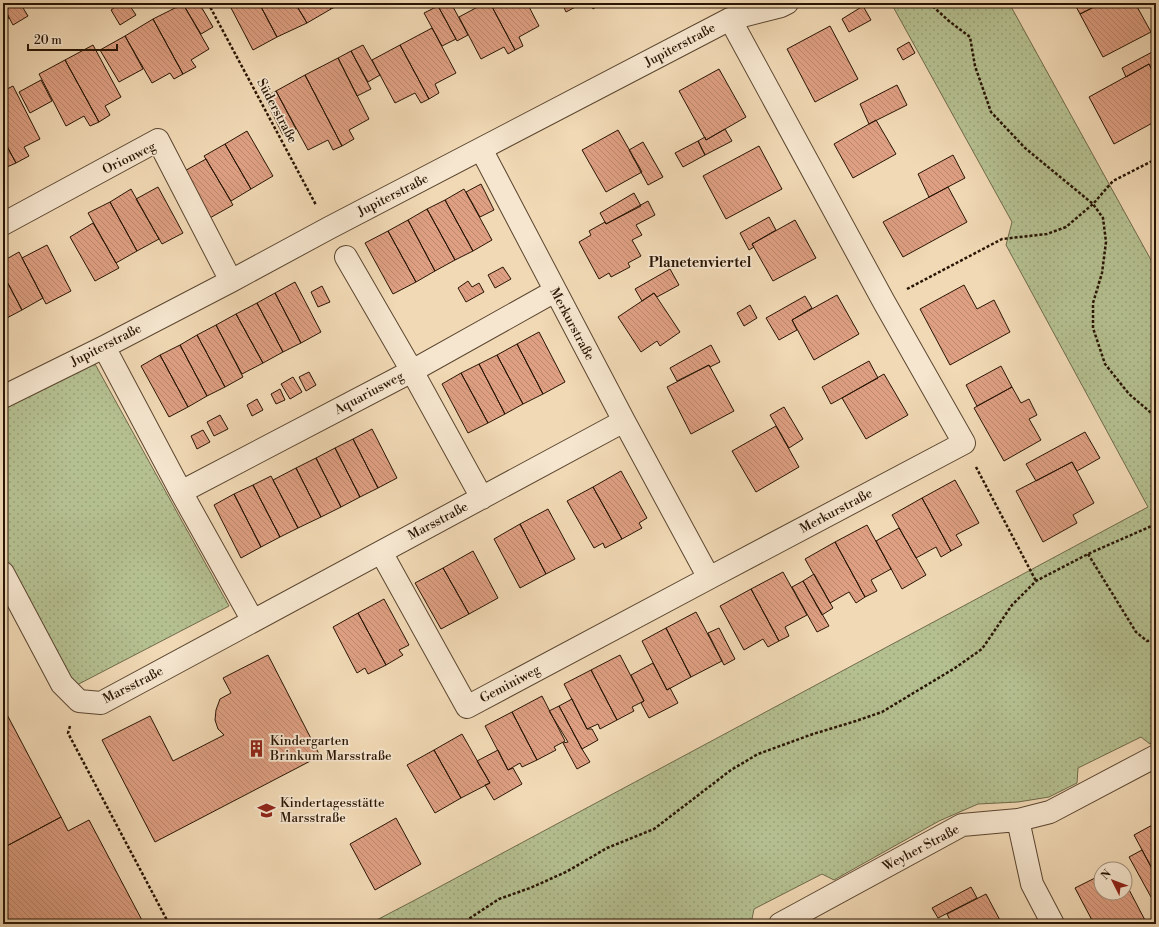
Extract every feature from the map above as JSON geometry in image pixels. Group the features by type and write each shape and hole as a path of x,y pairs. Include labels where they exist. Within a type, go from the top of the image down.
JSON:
{"street":[{"name":"Jupiterstraße","path":"3,397 104,347 231,281 329,228 730,19 781,6 787,3"},
{"path":"730,19 884,302 964,443"},
{"name":"Orionweg","path":"3,224 158,140 231,281"},
{"name":"Merkurstraße","path":"481,149 624,421 709,578 964,443"},
{"path":"346,257 412,371 482,498"},
{"name":"Aquariusweg","path":"182,492 412,371 555,291"},
{"path":"104,347 252,621"},
{"name":"Marsstraße","path":"79,701 101,703 624,421"},
{"name":"Geminiweg","path":"381,552 467,707 709,578"},
{"path":"3,573 62,684 79,701"},
{"name":"Weyher Straße","path":"780,924 962,825 1018,820 1050,812 1156,756"},
{"path":"1018,820 1032,884 1053,924"}],"path":[{"name":"Süderstraße","path":"208,3 329,228"},
{"path":"929,3 970,37 975,66 991,112 1025,148 1093,204 1103,218 1106,242 1102,273 1093,303 1093,328 1105,364 1129,394 1156,417"},
{"path":"884,302 1002,239 1047,234 1066,227 1093,204 1113,181 1156,159"},
{"path":"964,443 1036,581"},
{"path":"460,924 499,898 530,888 558,876 607,848 654,829 731,770 758,754 813,734 882,712 955,668 982,649 1012,606 1036,581 1088,554 1156,524"},
{"path":"1088,554 1136,632 1147,641 1156,640"},
{"path":"79,701 68,733 169,924"}],"green space":[{"path":"891,3 1009,3 1156,269 1156,741 1150,744 1141,737 1078,768 1077,783 1049,797 1018,802 978,804 939,821 834,880 822,874 754,909 751,924 369,924 1148,507 1006,245 1012,222"},
{"path":"95,364 229,606 73,687 9,568 3,560 3,409"}],"building":[{"path":"6,3 20,3 28,16 13,25 3,6"},
{"path":"121,3 128,3 136,15 120,25 111,10"},
{"path":"199,3 213,27 201,34 183,4"},
{"path":"241,3 259,3 277,37 253,50 231,8"},
{"path":"259,3 295,3 307,23 277,37"},
{"path":"295,3 327,3 331,9 307,23"},
{"path":"327,3 343,3 331,9"},
{"path":"443,3 451,3 468,35 457,41 438,6"},
{"path":"485,3 490,3 515,50 508,54 504,47 481,59 459,17"},
{"path":"490,3 527,3 539,26 519,37 523,46 515,50"},
{"path":"562,3 583,3 566,12"},
{"path":"590,3 600,3 601,4 593,9"},
{"path":"1074,3 1102,3 1080,14"},
{"path":"1102,3 1135,3 1151,32 1103,57 1080,14"},
{"path":"183,4 209,49 191,60 196,67 183,74 153,19"},
{"path":"3,6 9,18 3,21"},
{"path":"438,6 456,39 442,46 424,13"},
{"path":"863,6 871,20 849,32 842,19"},
{"path":"153,19 183,74 174,79 170,73 152,83 125,36"},
{"path":"830,26 858,79 815,102 787,49"},
{"path":"432,28 456,73 435,84 439,93 429,99 400,45"},
{"path":"125,36 143,69 119,82 100,50"},
{"path":"909,42 915,53 903,60 897,49"},
{"path":"93,45 121,97 105,106 110,115 99,122 65,60"},
{"path":"363,45 380,75 368,82 351,51"},
{"path":"400,45 429,99 421,103 415,93 395,103 372,60"},
{"path":"1156,50 1156,78 1149,64 1126,77 1122,68"},
{"path":"351,51 371,89 357,96 338,58"},
{"path":"338,58 369,119 349,130 354,139 342,146 305,75"},
{"path":"65,60 99,122 90,126 84,116 66,126 39,74"},
{"path":"1149,64 1156,78 1156,121 1114,144 1089,97"},
{"path":"719,69 746,117 706,140 679,91"},
{"path":"305,75 342,146 333,150 328,140 308,150 276,91"},
{"path":"41,80 52,101 30,113 19,92"},
{"path":"897,85 907,105 869,124 860,104"},
{"path":"13,86 40,139 24,147 29,156 16,163 3,139 3,91"},
{"path":"276,91 296,129 283,135 264,97"},
{"path":"876,120 896,154 853,178 834,144"},
{"path":"725,129 732,141 705,155 698,141 705,137 706,140"},
{"path":"618,130 642,172 606,192 582,150"},
{"path":"247,131 273,176 251,189 225,144"},
{"path":"3,139 16,163 7,167 3,161"},
{"path":"698,141 705,155 683,167 675,153"},
{"path":"643,142 663,177 648,185 629,150"},
{"path":"225,144 251,189 231,201 204,156"},
{"path":"759,146 782,189 726,219 703,176"},
{"path":"953,155 965,178 929,197 918,174"},
{"path":"206,159 233,205 208,219 181,173"},
{"path":"481,184 494,210 480,217 466,192"},
{"path":"158,187 183,233 162,244 136,199"},
{"path":"948,187 967,222 903,257 883,222"},
{"path":"131,189 159,239 137,251 110,202"},
{"path":"464,189 492,240 473,251 445,200"},
{"path":"634,193 641,206 606,224 600,213"},
{"path":"445,200 473,251 455,260 427,209"},
{"path":"648,201 655,215 636,225 642,235 632,240 641,256 628,263 630,267 611,277 609,273 599,279 579,242 591,235 589,231 605,222 606,224"},
{"path":"110,202 137,251 116,263 88,213"},
{"path":"427,209 455,260 435,271 408,220"},
{"path":"769,217 776,230 752,244 754,247 749,250 740,233"},
{"path":"408,220 435,271 416,282 388,231"},
{"path":"795,220 816,258 773,281 752,244"},
{"path":"93,223 119,268 95,281 70,237"},
{"path":"388,231 416,282 393,294 365,243"},
{"path":"47,245 71,291 46,304 22,258"},
{"path":"19,252 43,298 22,310 3,274 3,261"},
{"path":"503,267 511,279 495,288 488,275"},
{"path":"670,269 679,285 657,297 654,293 642,301 635,289"},
{"path":"3,274 22,310 3,320"},
{"path":"468,281 472,287 479,283 484,292 466,302 458,288"},
{"path":"295,282 321,332 301,343 275,293"},
{"path":"964,285 977,309 994,300 1010,332 950,365 920,309"},
{"path":"322,286 330,302 318,307 311,292"},
{"path":"275,293 301,343 283,352 257,303"},
{"path":"654,293 680,332 660,346 657,341 641,352 618,317"},
{"path":"837,295 859,334 814,360 792,320"},
{"path":"805,296 812,308 792,320 797,330 779,340 766,318"},
{"path":"257,303 283,352 263,363 236,314"},
{"path":"750,305 757,318 744,326 737,313"},
{"path":"236,314 263,363 242,374 216,325"},
{"path":"216,325 243,377 225,387 197,335"},
{"path":"539,332 565,382 543,394 517,344"},
{"path":"197,335 225,387 207,396 180,345"},
{"path":"517,344 543,394 523,404 497,355"},
{"path":"180,345 207,396 188,407 160,355"},
{"path":"711,345 720,362 710,367 709,365 677,381 670,368"},
{"path":"160,355 188,407 169,417 141,366"},
{"path":"497,355 523,404 505,414 479,364"},
{"path":"869,361 878,378 831,404 822,387"},
{"path":"479,364 505,414 488,423 461,373"},
{"path":"709,365 734,411 691,434 667,387"},
{"path":"1001,366 1012,387 977,406 966,385"},
{"path":"309,372 316,385 306,391 299,377"},
{"path":"461,373 488,423 468,433 442,384"},
{"path":"884,374 908,415 866,439 842,398"},
{"path":"293,377 302,392 290,399 281,384"},
{"path":"1012,387 1021,403 1029,399 1037,415 1029,419 1041,440 1004,461 974,408"},
{"path":"280,389 285,400 276,404 271,394"},
{"path":"257,399 263,410 252,416 247,405"},
{"path":"784,407 803,439 789,448 770,415"},
{"path":"220,415 228,429 214,436 207,422"},
{"path":"776,426 799,467 756,492 732,451"},
{"path":"372,429 397,478 378,488 353,439"},
{"path":"203,430 210,442 197,449 191,436"},
{"path":"1085,432 1100,458 1077,471 1072,462 1036,481 1026,464"},
{"path":"353,439 378,488 360,497 335,448"},
{"path":"335,448 360,497 341,507 316,458"},
{"path":"316,458 341,507 321,517 296,468"},
{"path":"1072,462 1094,503 1073,515 1077,523 1043,542 1016,491"},
{"path":"296,468 321,517 298,528 273,480"},
{"path":"621,471 647,518 639,523 642,528 622,539 593,487"},
{"path":"271,476 298,528 280,537 253,485"},
{"path":"955,480 979,523 956,535 962,545 951,551 922,498"},
{"path":"253,485 280,537 261,547 234,494"},
{"path":"593,487 622,539 605,548 603,543 594,548 567,501"},
{"path":"234,494 261,547 241,558 214,505"},
{"path":"922,498 951,551 941,557 936,547 916,558 892,515"},
{"path":"548,509 575,559 546,574 520,524"},
{"path":"520,524 546,574 520,588 494,539"},
{"path":"867,525 891,569 871,580 877,591 865,597 835,542"},
{"path":"899,528 926,575 902,589 876,541"},
{"path":"835,542 865,597 856,603 849,592 830,603 805,559"},
{"path":"473,551 498,598 469,614 443,568"},
{"path":"443,568 469,614 441,629 415,583"},
{"path":"783,572 807,615 785,627 789,636 779,641 751,589"},
{"path":"814,574 833,608 822,615 803,581"},
{"path":"803,581 829,626 817,632 792,587"},
{"path":"751,589 779,641 768,647 763,639 744,650 720,606"},
{"path":"384,599 409,645 399,650 403,655 386,665 358,613"},
{"path":"696,612 722,661 691,677 666,628"},
{"path":"358,613 386,665 368,674 365,668 357,673 333,627"},
{"path":"666,628 691,677 667,690 642,641"},
{"path":"719,628 735,659 724,665 708,633"},
{"name":"Kindergarten Brinkum Marsstraße","path":"268,655 320,756 155,842 102,740 150,716 173,761 224,735 218,729 215,720 216,710 220,699 231,693 223,678"},
{"path":"620,655 644,701 632,707 634,711 617,720 591,670"},
{"path":"653,663 667,690 670,688 678,703 649,718 641,703 644,701 631,675"},
{"path":"591,670 617,720 600,729 598,724 587,729 564,684"},
{"path":"542,696 565,741 554,747 556,750 537,760 512,712"},
{"path":"572,699 587,729 592,729 598,740 582,749 559,706"},
{"path":"559,706 590,762 577,769 563,743 568,742 549,711"},
{"path":"3,707 61,817 3,848"},
{"path":"512,712 537,760 522,767 520,763 508,770 485,726"},
{"path":"462,734 490,783 461,798 434,750"},
{"path":"434,750 461,798 435,813 407,765"},
{"path":"498,750 508,770 513,768 522,784 494,800 485,785 490,783 477,761"},
{"path":"61,817 68,831 89,820 144,924 3,924 3,848"},
{"path":"396,818 421,864 375,890 350,844"},
{"path":"1156,823 1156,876 1134,835"},
{"path":"1142,850 1156,876 1156,894 1151,897 1133,864 1133,861 1131,861 1129,857"},
{"path":"1093,879 1093,901 1133,901 1133,897 1147,924 1094,924 1075,888"},
{"path":"971,887 977,898 938,918 932,908"},
{"path":"986,894 1002,924 952,924 947,914"}],"place":[{"name":"Kindergarten Brinkum Marsstraße","path":"257,748"},
{"name":"Kindertagesstätte Marsstraße","path":"267,810"}],"district":[{"name":"Planetenviertel","path":"700,263"}]}
